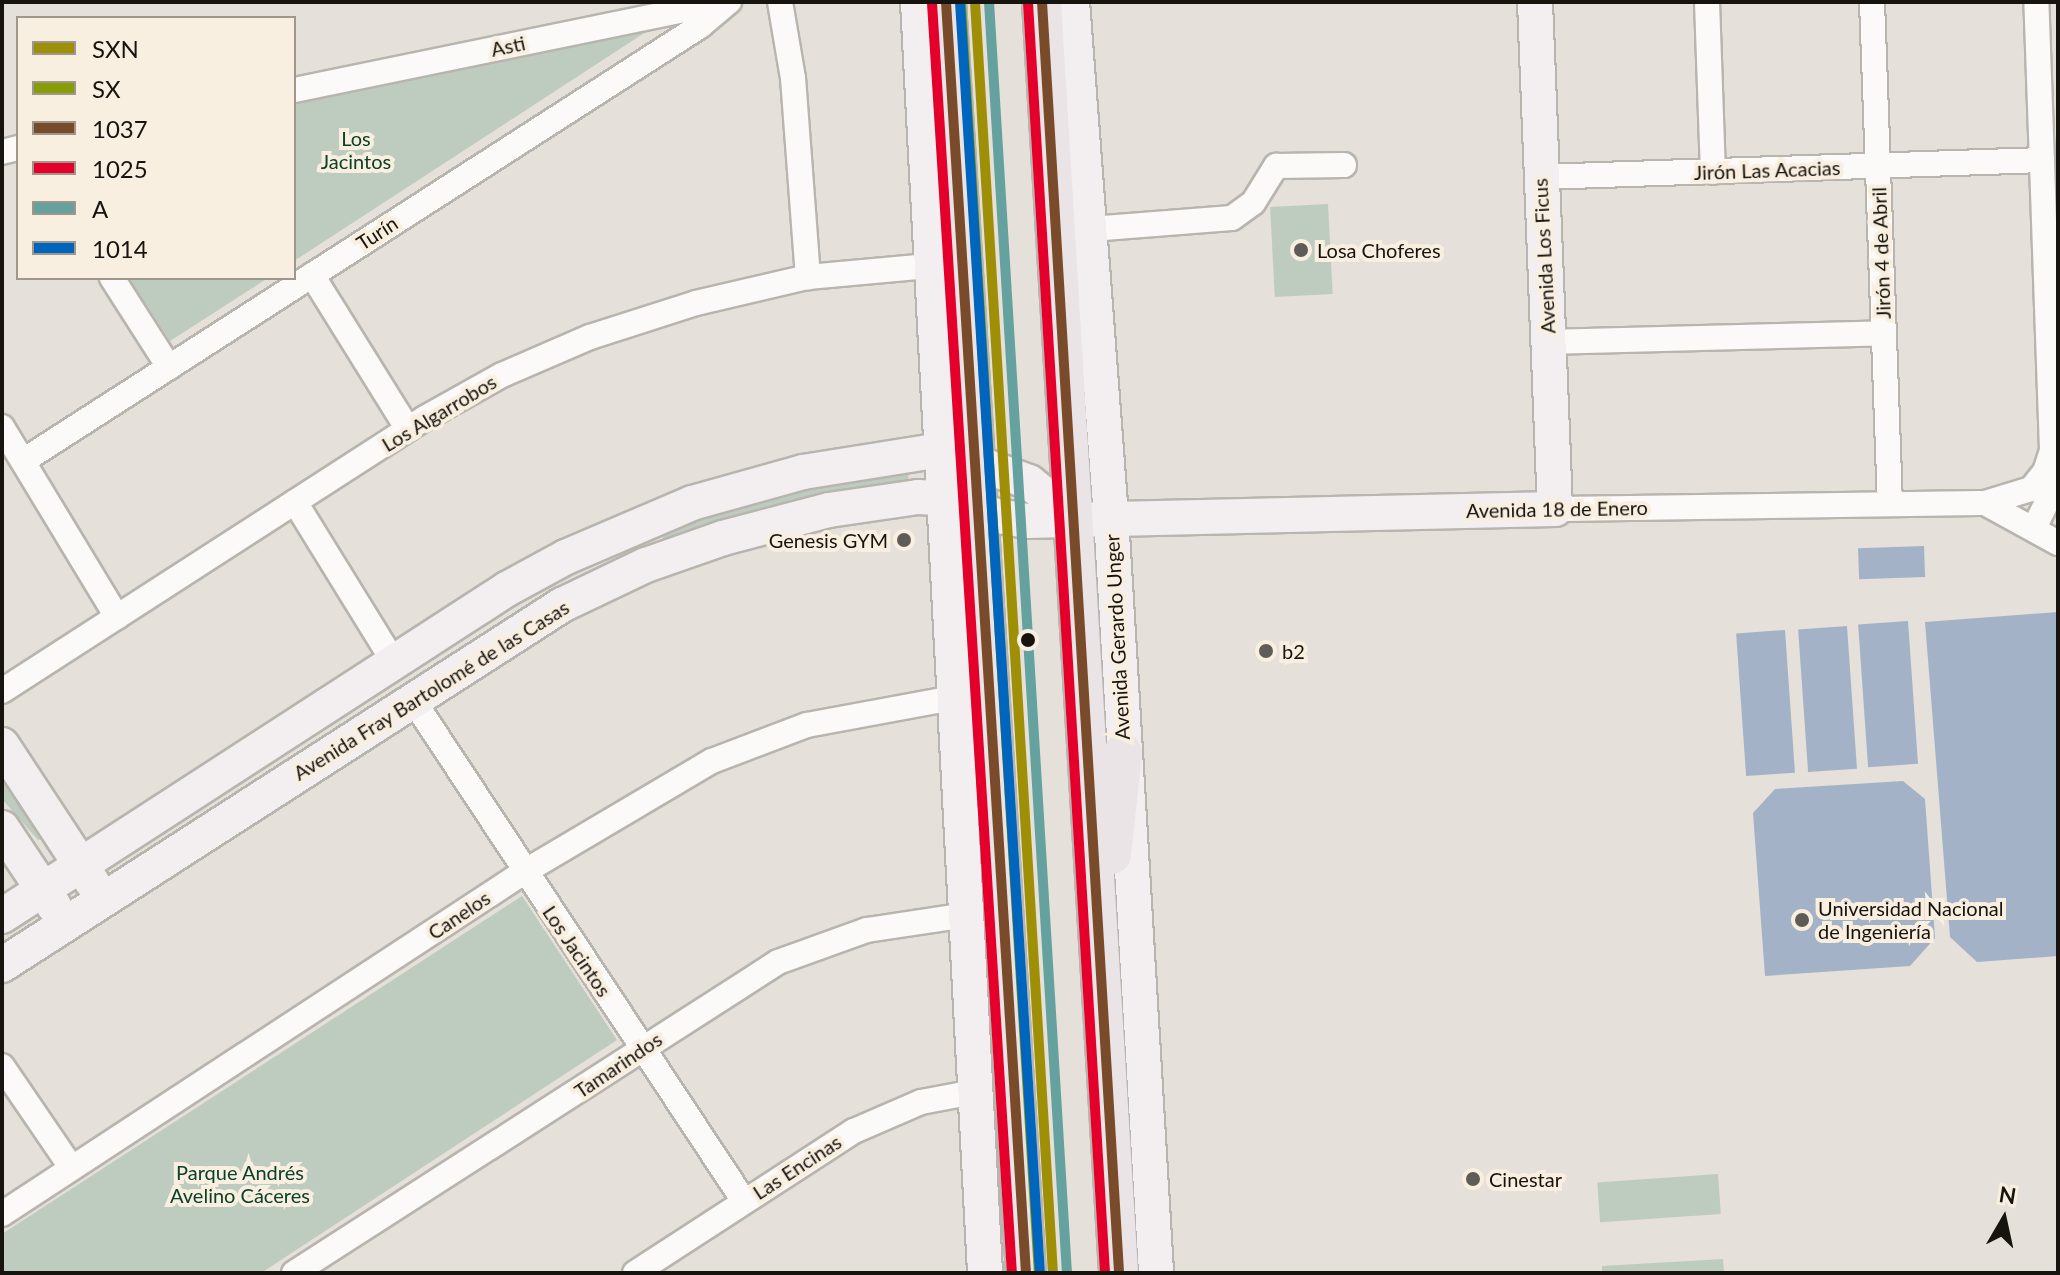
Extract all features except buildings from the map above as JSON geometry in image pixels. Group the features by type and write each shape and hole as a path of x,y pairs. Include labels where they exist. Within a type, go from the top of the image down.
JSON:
{"main road":[{"path":"946,2 1026,1273"},
{"path":"1042,2 1092,518 1101,965 1119,1273"},
{"path":"1101,965 1123,753"}],"street":[{"name":"Asti","path":"296,90 721,2"},
{"name":"Turín","path":"23,461 700,26 729,2"},
{"path":"780,2 796,105 808,277"},
{"path":"918,2 941,497 985,1273"},
{"name":"Avenida Gerardo Unger","path":"1072,2 1091,229 1092,518 1123,753 1156,1273"},
{"name":"Avenida Los Ficus","path":"1535,2 1555,509"},
{"path":"1707,2 1713,172"},
{"name":"Jirón 4 de Abril","path":"1872,2 1890,504"},
{"path":"1985,503 2031,489 2045,472 2052,450 2036,2"},
{"name":"Jirón Las Acacias","path":"1541,177 2042,160"},
{"path":"1091,229 1232,218 1253,203 1276,166 1344,165"},
{"name":"Los Algarrobos","path":"2,691 408,429 502,375 590,337 696,303 808,277 929,266"},
{"path":"312,275 408,429"},
{"path":"113,280 169,367"},
{"path":"1548,342 1884,333"},
{"path":"2,427 117,617"},
{"name":"Avenida Fray Bartolomé de las Casas","path":"2,916 507,589 629,528 803,472 939,452 976,462 1042,488 1092,518"},
{"path":"2034,528 2058,480"},
{"name":"Avenida Fray Bartolomé de las Casas","path":"2,965 562,605 646,565 776,522 897,499 941,497 1026,521 1092,518"},
{"path":"295,502 394,662"},
{"name":"Avenida 18 de Enero","path":"1092,518 1985,503 2058,543"},
{"path":"629,528 646,565"},
{"name":"Canelos","path":"2,1214 524,872 712,761 807,725 952,698"},
{"name":"Los Jacintos","path":"413,700 744,1201"},
{"path":"2,745 79,865 104,898"},
{"path":"2,828 66,923"},
{"name":"Tamarindos","path":"294,1273 643,1049 740,982 810,948 887,925 966,915"},
{"path":"2,1066 71,1167"},
{"name":"Las Encinas","path":"635,1273 854,1131 921,1102 974,1092"}],"green space":[{"name":"Los Jacintos","path":"655,26 296,260 296,100"},
{"name":"Losa Choferes","path":"1328,204 1333,294 1275,297 1270,207"},
{"path":"130,280 265,280 170,341"},
{"path":"907,466 909,483 666,543 663,538 663,534 701,511"},
{"path":"2,768 48,837 38,840 2,799"},
{"name":"Parque Andrés Avelino Cáceres","path":"522,896 617,1040 261,1273 2,1273 2,1234"},
{"path":"1718,1174 1721,1214 1600,1222 1597,1182"},
{"path":"1723,1259 1724,1273 1602,1273 1602,1266"}],"water":[{"path":"1924,546 1925,577 1859,579 1858,548"},
{"path":"2058,612 2058,956 1977,962 1950,937 1925,622"},
{"path":"1908,621 1918,764 1868,767 1858,624"},
{"path":"1847,626 1857,769 1808,772 1798,629"},
{"path":"1785,630 1795,773 1746,776 1736,633"},
{"path":"1903,781 1925,799 1935,938 1910,966 1765,976 1753,813 1775,789"}],"transit line":[{"name":"1037","path":"946,2 1026,1273"},
{"name":"1014","path":"960,2 1040,1272"},
{"name":"SXN","path":"975,2 1053,1273"},
{"name":"A","path":"989,2 1067,1272"},
{"name":"1037","path":"1042,2 1119,1273"},
{"name":"1025","path":"932,3 1012,1273"},
{"name":"SX","path":"961,3 1039,1273"},
{"name":"1025","path":"1028,3 1105,1273"}],"place":[{"name":"Losa Choferes","path":"1301,250"},
{"name":"Genesis GYM","path":"904,540"},
{"name":"b2","path":"1266,651"},
{"name":"Universidad Nacional de Ingeniería","path":"1802,920"},
{"name":"Cinestar","path":"1473,1179"}]}
